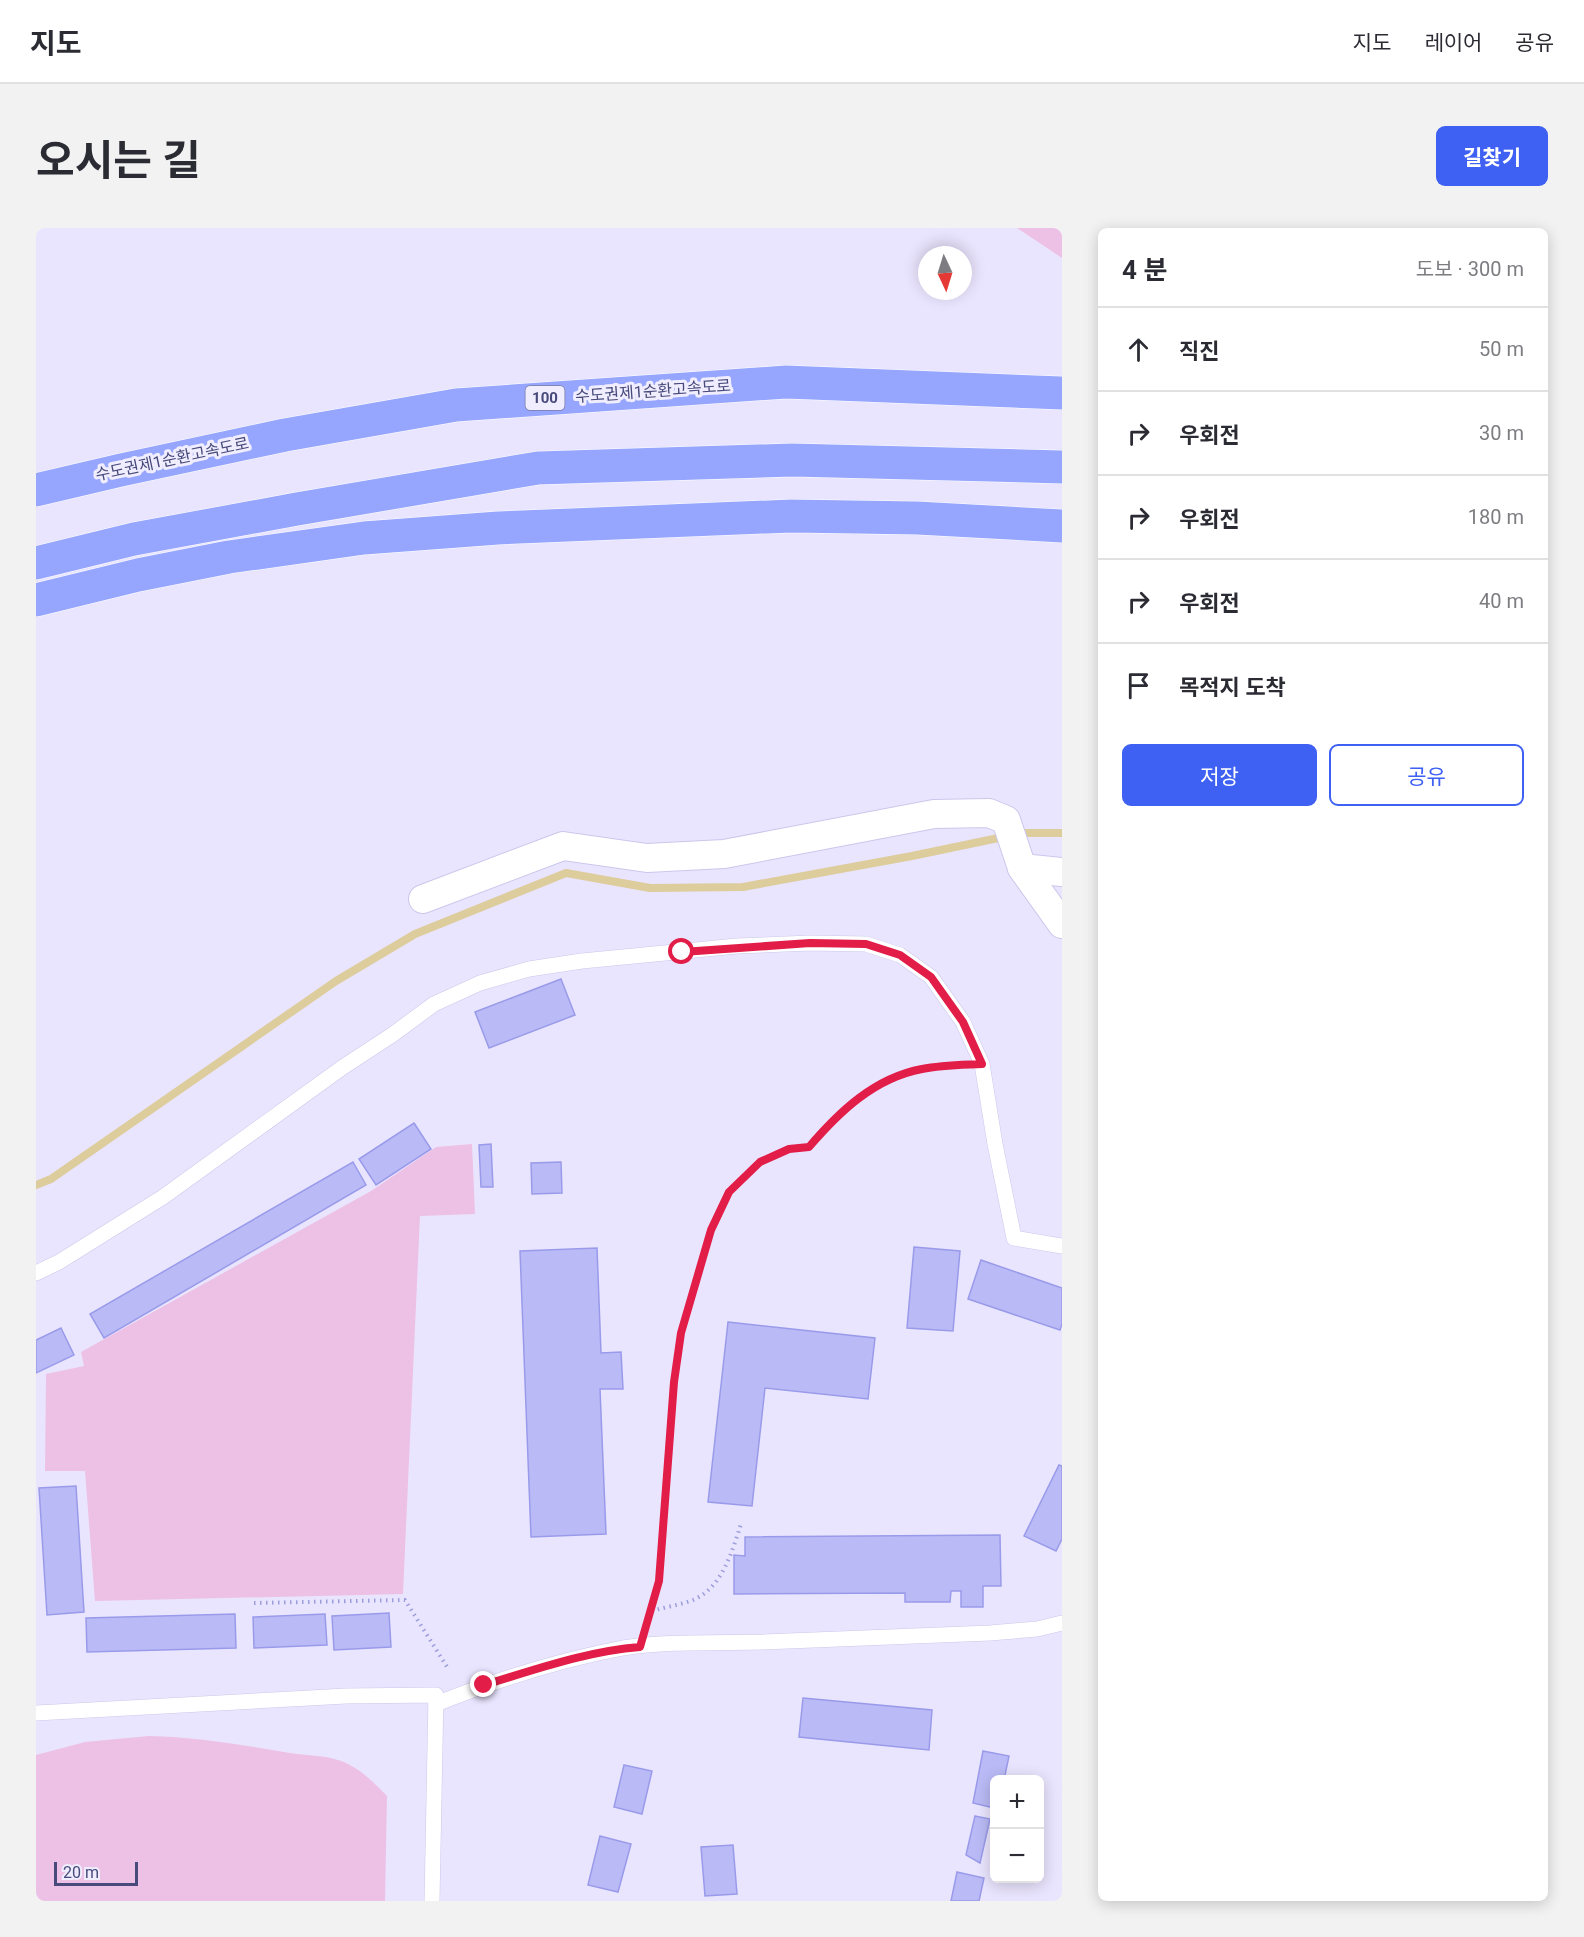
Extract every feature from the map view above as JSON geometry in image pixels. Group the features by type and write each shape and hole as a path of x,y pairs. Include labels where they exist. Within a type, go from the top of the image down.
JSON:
{"highway":[{"name":"수도권제1순환고속도로","path":"36,490 285,435 456,405 786,381 1062,393"},
{"path":"960,388 1062,387"},
{"path":"36,563 134,538 538,468 792,460 1062,467"},
{"path":"36,600 138,575 218,560 364,538 498,528 791,516 917,518 1062,526"},
{"path":"917,518 1062,535"}],"street":[{"path":"423,899 563,846 647,858 724,854 934,814 989,813 1006,820 1020,862 1062,924"},
{"path":"1020,862 1062,872"}],"lane":[{"path":"36,1273 59,1262 163,1197 334,1073 393,1035 434,1004 480,982 529,969 582,961 737,946 810,943 866,944 900,955 931,977 963,1022 982,1064 1014,1238 1062,1246"},
{"path":"436,1704 484,1685 537,1669 625,1648 990,1633 1037,1629 1062,1623"},
{"path":"36,1713 367,1696 436,1695 432,1901"}],"path":[{"path":"640,1647 659,1581 674,1382 681,1333 711,1230 729,1192 760,1162 789,1149 809,1147 831,1122 857,1099 888,1079 919,1069 982,1064"},
{"path":"651,1611 693,1600 709,1590 721,1574 733,1549 741,1524"},
{"path":"254,1603 405,1600 449,1671"}],"shaded area":[{"path":"1017,228 1062,228 1062,258"},
{"path":"472,1144 475,1214 420,1216 403,1594 95,1601 85,1471 45,1471 46,1374 84,1366 81,1352 371,1191 436,1147"},
{"path":"149,1736 237,1744 327,1757 348,1764 359,1771 387,1796 385,1901 36,1901 36,1755 85,1742"}],"building":[{"path":"561,979 575,1015 489,1048 475,1012"},
{"path":"414,1123 431,1149 376,1185 359,1159"},
{"path":"491,1144 493,1187 481,1187 479,1145"},
{"path":"353,1162 366,1185 104,1338 90,1314"},
{"path":"561,1162 562,1193 532,1194 531,1163"},
{"path":"914,1247 960,1251 953,1331 907,1328"},
{"path":"597,1248 601,1353 621,1352 623,1389 600,1389 606,1534 531,1537 520,1251"},
{"path":"981,1260 1062,1288 1060,1330 968,1299"},
{"path":"728,1322 875,1338 868,1399 765,1388 752,1506 708,1502"},
{"path":"61,1328 74,1355 36,1373 36,1340"},
{"path":"1059,1465 1062,1466 1062,1539 1056,1551 1024,1536"},
{"path":"76,1486 84,1612 47,1615 39,1488"},
{"path":"1000,1535 1001,1586 983,1586 983,1607 961,1607 961,1591 951,1591 950,1602 905,1602 905,1593 734,1594 734,1555 745,1556 745,1537"},
{"path":"389,1613 391,1647 334,1650 332,1616"},
{"path":"235,1614 236,1648 87,1652 86,1618"},
{"path":"325,1614 327,1645 254,1648 253,1617"},
{"path":"803,1698 932,1710 929,1750 799,1737"},
{"path":"983,1751 1009,1756 1005,1775 990,1775 990,1807 973,1803"},
{"path":"624,1765 652,1771 642,1814 614,1807"},
{"path":"975,1816 990,1819 980,1863 966,1855"},
{"path":"600,1836 631,1844 618,1892 588,1885"},
{"path":"733,1845 737,1894 705,1896 701,1847"},
{"path":"957,1872 984,1878 979,1901 951,1901"}],"waterway":[{"path":"36,1185 51,1179 336,981 415,934 566,873 650,888 743,887 1022,833 1062,833"}],"route":[{"path":"484,1685 581,1657 640,1647 659,1581 674,1382 681,1333 711,1230 729,1192 760,1162 789,1149 809,1147 831,1122 857,1099 888,1079 919,1069 982,1064 963,1022 931,977 900,955 866,944 810,943 737,946 682,952"}]}
